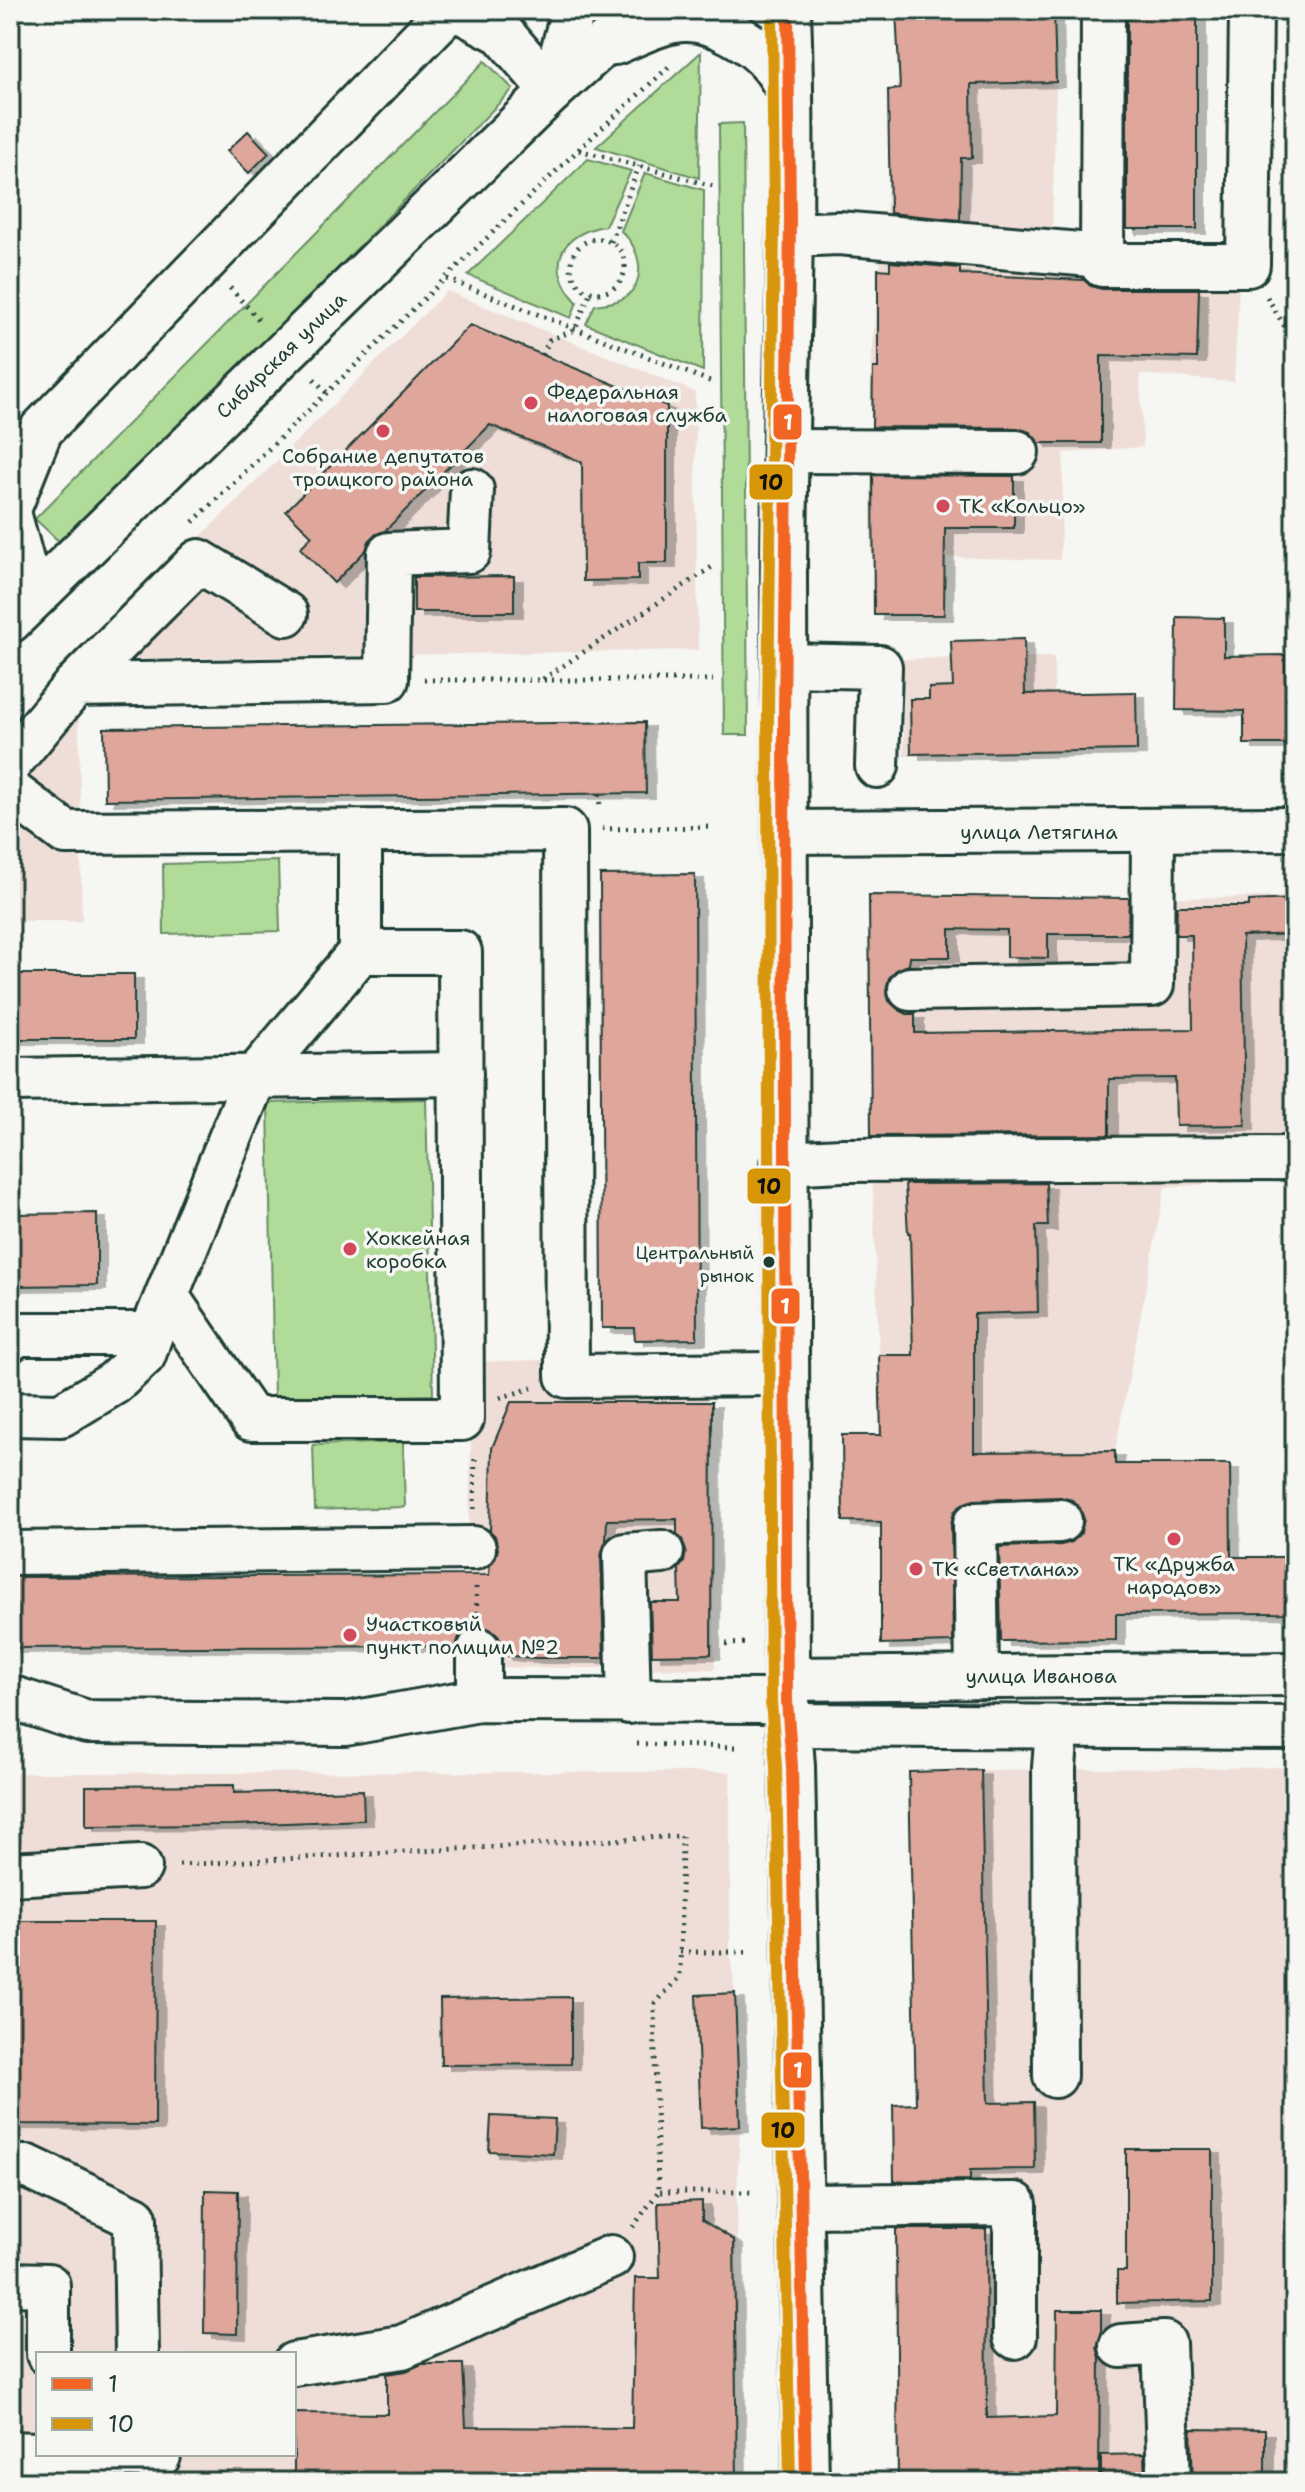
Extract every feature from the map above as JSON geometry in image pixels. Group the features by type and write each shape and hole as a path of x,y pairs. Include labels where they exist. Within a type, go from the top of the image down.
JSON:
{"main road":[{"path":"788,10 791,95 785,451 783,1163 788,1702 792,1766 806,2482"}],"street":[{"path":"10,507 41,430 449,10"},
{"path":"458,10 502,33 552,91"},
{"path":"552,91 573,10"},
{"name":"Сибирская улица","path":"21,609 552,91 642,10"},
{"path":"1103,10 1102,265 1248,265 1251,10"},
{"name":"Сибирская улица","path":"599,51 647,29 685,20 715,25 747,41 771,64 791,95"},
{"path":"789,235 839,233 1102,256"},
{"path":"785,451 1017,452"},
{"path":"75,685 387,680 389,554 469,551 472,490"},
{"path":"10,516 21,609"},
{"path":"10,763 75,685 199,561 286,614"},
{"path":"784,665 880,667 877,766"},
{"path":"10,791 66,833 565,830 567,1376 785,1374"},
{"name":"улица Летягина","path":"784,832 1295,829"},
{"path":"910,989 1152,985 1153,831"},
{"path":"10,1414 61,1415 114,1383 144,1355 255,1077 360,952 360,833"},
{"path":"167,1296 251,1419 462,1419 460,952 360,952"},
{"path":"10,1080 461,1074"},
{"path":"783,1163 1295,1158"},
{"path":"11,1336 151,1334"},
{"path":"977,1676 975,1524 1060,1521"},
{"path":"10,1553 474,1548"},
{"path":"629,1702 625,1555 662,1552"},
{"path":"479,1650 479,1700"},
{"name":"улица Иванова","path":"788,1702 977,1676 1295,1674"},
{"name":"улица Иванова","path":"10,1697 87,1722 345,1724 479,1700 788,1702 1057,1728 1295,1728"},
{"path":"1055,2076 1054,1768 1057,1728"},
{"path":"10,1874 140,1867"},
{"path":"10,2167 28,2167 135,2218 137,2352"},
{"path":"802,2206 1015,2204 1015,2337"},
{"path":"296,2364 402,2347 611,2257"},
{"path":"10,2284 48,2285 48,2352"},
{"path":"1121,2346 1164,2343 1169,2482"},
{"path":"10,2453 36,2454"},
{"path":"71,2456 159,2464"}],"path":[{"path":"191,523 578,150 715,25"},
{"path":"578,150 713,186"},
{"path":"611,242 639,166"},
{"path":"588,240 611,242 621,251 623,277 607,292 590,293 575,282 570,271 571,259 576,249 588,240"},
{"path":"1248,265 1295,344"},
{"path":"447,279 712,382"},
{"path":"543,355 549,340 575,330 590,293"},
{"path":"542,680 712,567"},
{"path":"387,680 713,680"},
{"path":"565,830 713,827"},
{"path":"474,1548 479,1650"},
{"path":"140,1867 682,1836 680,1976 654,2005 658,2192 755,2192"},
{"path":"680,1952 746,1952"}],"shaded area":[{"path":"896,10 1054,10 1056,82 1051,271 1239,286 1234,382 1140,374 1143,447 1064,453 1060,560 871,555 871,358 890,168 888,90 899,86"},
{"path":"447,291 695,392 698,650 78,660 82,921 10,921 10,728 77,660"},
{"path":"1054,657 1054,752 904,756 903,659"},
{"path":"869,895 1295,897 1295,1178 1165,1187 1115,1451 1116,1640 881,1644 879,1355 870,1107"},
{"path":"705,1355 715,1669 465,1667 473,1362"},
{"path":"1295,1767 1295,2482 898,2482 893,2105 988,2102 981,1770"},
{"path":"730,1772 730,1952 735,1993 740,2126 737,2191 737,2482 10,2482 10,1773"}],"green space":[{"path":"701,52 699,178 596,147"},
{"path":"485,61 513,89 65,547 35,519"},
{"path":"743,123 748,735 724,735 719,124"},
{"path":"588,159 631,171 605,226 577,236 562,254 559,264 561,276 577,302 571,318 468,275"},
{"path":"645,173 704,190 703,371 586,324 595,305 616,301 634,289 639,263 632,245 621,231"},
{"path":"278,861 280,931 164,934 163,864"},
{"name":"Хоккейная коробка","path":"426,1099 433,1395 274,1399 268,1103"},
{"path":"403,1442 405,1507 315,1510 313,1445"}],"building":[{"path":"896,10 1054,10 1056,82 971,84 972,158 961,158 960,220 890,213 888,90 900,89"},
{"path":"1127,10 1197,10 1197,229 1127,229"},
{"path":"248,131 269,153 249,173 227,151"},
{"path":"890,262 960,268 960,274 1084,280 1102,289 1199,289 1197,358 1101,356 1101,443 1039,443 1030,432 1017,428 872,427 873,368 878,368 878,269 890,270"},
{"path":"470,325 667,406 667,563 638,563 638,580 583,581 582,462 490,425 385,531 369,541 366,550 334,583 300,548 312,536 286,511"},
{"path":"873,475 1014,476 1014,528 945,528 944,615 874,615"},
{"path":"514,576 514,612 414,612 414,577"},
{"path":"1177,617 1224,618 1224,656 1285,655 1286,744 1244,744 1244,711 1176,710"},
{"path":"1024,639 1025,694 1136,692 1137,750 911,754 910,699 929,699 929,688 953,687 951,641"},
{"path":"645,722 646,793 105,800 104,728"},
{"path":"695,874 697,1339 635,1340 634,1328 602,1328 600,875"},
{"path":"869,895 1129,898 1128,934 1048,934 1048,958 1007,957 1007,930 950,929 950,957 910,957 909,965 897,969 889,978 886,990 889,1001 907,1014 915,1014 915,1033 1193,1029 1192,935 1176,935 1177,906 1249,906 1249,901 1295,899 1295,934 1242,936 1245,1125 1176,1126 1175,1078 1109,1079 1109,1135 871,1136"},
{"path":"10,974 134,974 134,1039 10,1039"},
{"path":"1046,1183 1048,1226 1036,1226 1038,1312 974,1314 974,1452 1115,1451 1115,1464 1230,1464 1231,1557 1295,1557 1295,1613 1116,1614 1116,1640 1001,1641 999,1547 1072,1542 1081,1533 1084,1519 1080,1508 1072,1500 1060,1497 974,1500 962,1504 954,1512 951,1524 953,1642 881,1644 881,1522 843,1521 842,1435 881,1435 879,1355 913,1355 910,1233 905,1184"},
{"path":"97,1213 97,1285 10,1286 10,1214"},
{"path":"511,1402 712,1402 711,1654 652,1655 650,1602 680,1602 679,1568 686,1551 677,1535 677,1519 607,1520 606,1541 601,1556 604,1658 503,1655 499,1637 490,1629 480,1626 466,1630 456,1646 10,1648 10,1577 489,1575 498,1549 495,1536 490,1531 492,1448"},
{"path":"981,1770 988,2103 1034,2102 1035,2169 970,2170 970,2180 894,2181 893,2105 916,2104 909,1772"},
{"path":"234,1785 234,1793 363,1790 364,1820 86,1826 86,1786"},
{"path":"10,1921 156,1921 155,2125 10,2124"},
{"path":"735,1993 740,2126 701,2128 696,1995"},
{"path":"571,1997 571,2064 441,2065 440,1999"},
{"path":"491,2116 555,2119 553,2154 489,2151"},
{"path":"1126,2149 1212,2149 1212,2301 1117,2303 1117,2271 1126,2271"},
{"path":"205,2190 238,2191 237,2334 204,2333"},
{"path":"702,2201 702,2220 734,2240 737,2482 387,2482 387,2475 294,2475 296,2413 387,2414 387,2374 422,2364 463,2364 466,2427 632,2428 635,2278 660,2278 658,2203"},
{"path":"896,2229 986,2229 987,2418 1056,2416 1057,2310 1101,2310 1101,2334 1097,2347 1100,2358 1099,2482 898,2482"},
{"path":"1191,2429 1265,2430 1265,2482 1193,2482"},
{"path":"1144,2454 1145,2482 1101,2482 1101,2455"}],"transit line":[{"name":"10","path":"772,10 774,220 768,712 771,1701 776,1767 790,2482"},
{"name":"1","path":"788,10 790,220 784,712 787,1701 792,1766 806,2482"}],"place":[{"name":"Федеральная налоговая служба","path":"531,403"},
{"name":"Собрание депутатов троицкого района","path":"383,431"},
{"name":"ТК «Кольцо»","path":"943,506"},
{"name":"Хоккейная коробка","path":"350,1249"},
{"name":"Центральный рынок","path":"769,1262"},
{"name":"ТК «Дружба народов»","path":"1174,1539"},
{"name":"ТК «Светлана»","path":"916,1569"},
{"name":"Участковый пункт полиции №2","path":"350,1635"}]}
